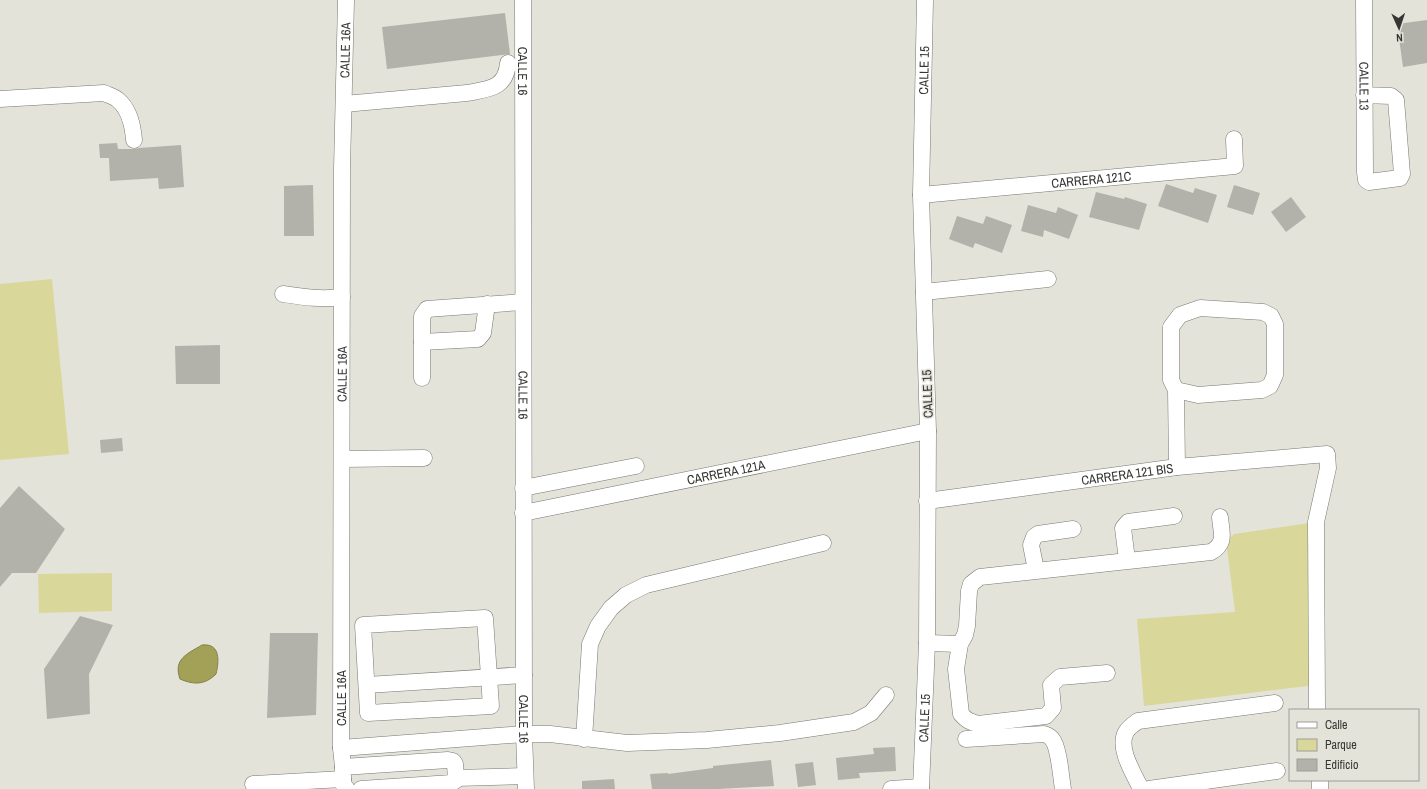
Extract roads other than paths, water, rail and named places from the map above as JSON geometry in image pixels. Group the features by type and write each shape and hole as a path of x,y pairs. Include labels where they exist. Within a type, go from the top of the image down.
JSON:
{"street":[{"name":"CALLE 16A","path":"344,778 341,748 342,297 346,0"},
{"name":"CALLE 16","path":"523,0 523,488 525,782"},
{"name":"CALLE 15","path":"922,788 926,644 928,431 921,195 925,0"},
{"name":"CALLE 13","path":"1364,0 1364,95 1366,180 1369,182 1400,178 1402,174 1396,100 1390,96 1364,95"},
{"path":"344,104 467,93 485,90 498,84 504,78 508,63"},
{"path":"0,99 104,93 118,99 127,111 133,129 134,140"},
{"name":"CARRERA 121C","path":"921,195 1235,166 1234,139"},
{"path":"924,292 1048,279"},
{"path":"283,294 332,299 342,297"},
{"path":"422,378 422,316 427,309 523,302"},
{"path":"422,342 478,339 484,333 487,304"},
{"path":"1176,390 1198,395 1262,390 1270,386 1275,375 1275,324 1271,316 1262,312 1200,308 1180,315 1171,327 1171,380 1176,390 1177,467"},
{"name":"CARRERA 121A","path":"524,513 928,431"},
{"name":"CARRERA 121 BIS","path":"927,501 1177,467 1327,454 1328,468 1316,522 1317,709"},
{"path":"342,459 424,458"},
{"path":"523,488 636,466"},
{"path":"1127,560 1123,528 1125,524 1128,522 1174,516"},
{"path":"1107,673 1060,678 1055,680 1051,685 1053,708 1046,716 978,724 969,721 961,714 956,669 960,644 968,626 969,591 971,584 980,576 1211,552 1217,548 1222,541 1220,517"},
{"path":"1036,570 1031,545 1034,537 1038,534 1073,529"},
{"path":"584,739 590,644 598,626 606,614 626,595 646,585 823,543"},
{"path":"485,618 489,677 491,706 368,713 363,625 485,618"},
{"path":"926,644 960,644"},
{"path":"367,685 524,675"},
{"path":"341,748 524,734 550,734 584,739 634,742 707,740 780,733 854,722 871,712 886,695"},
{"path":"1141,789 1125,754 1123,742 1125,732 1138,721 1275,703"},
{"path":"966,739 1048,735 1056,746 1063,789"},
{"path":"253,784 344,778 451,760 455,764 456,778 452,783 361,789"},
{"path":"1149,789 1277,772"},
{"path":"456,778 525,782"},
{"path":"890,789 922,788"}]}
